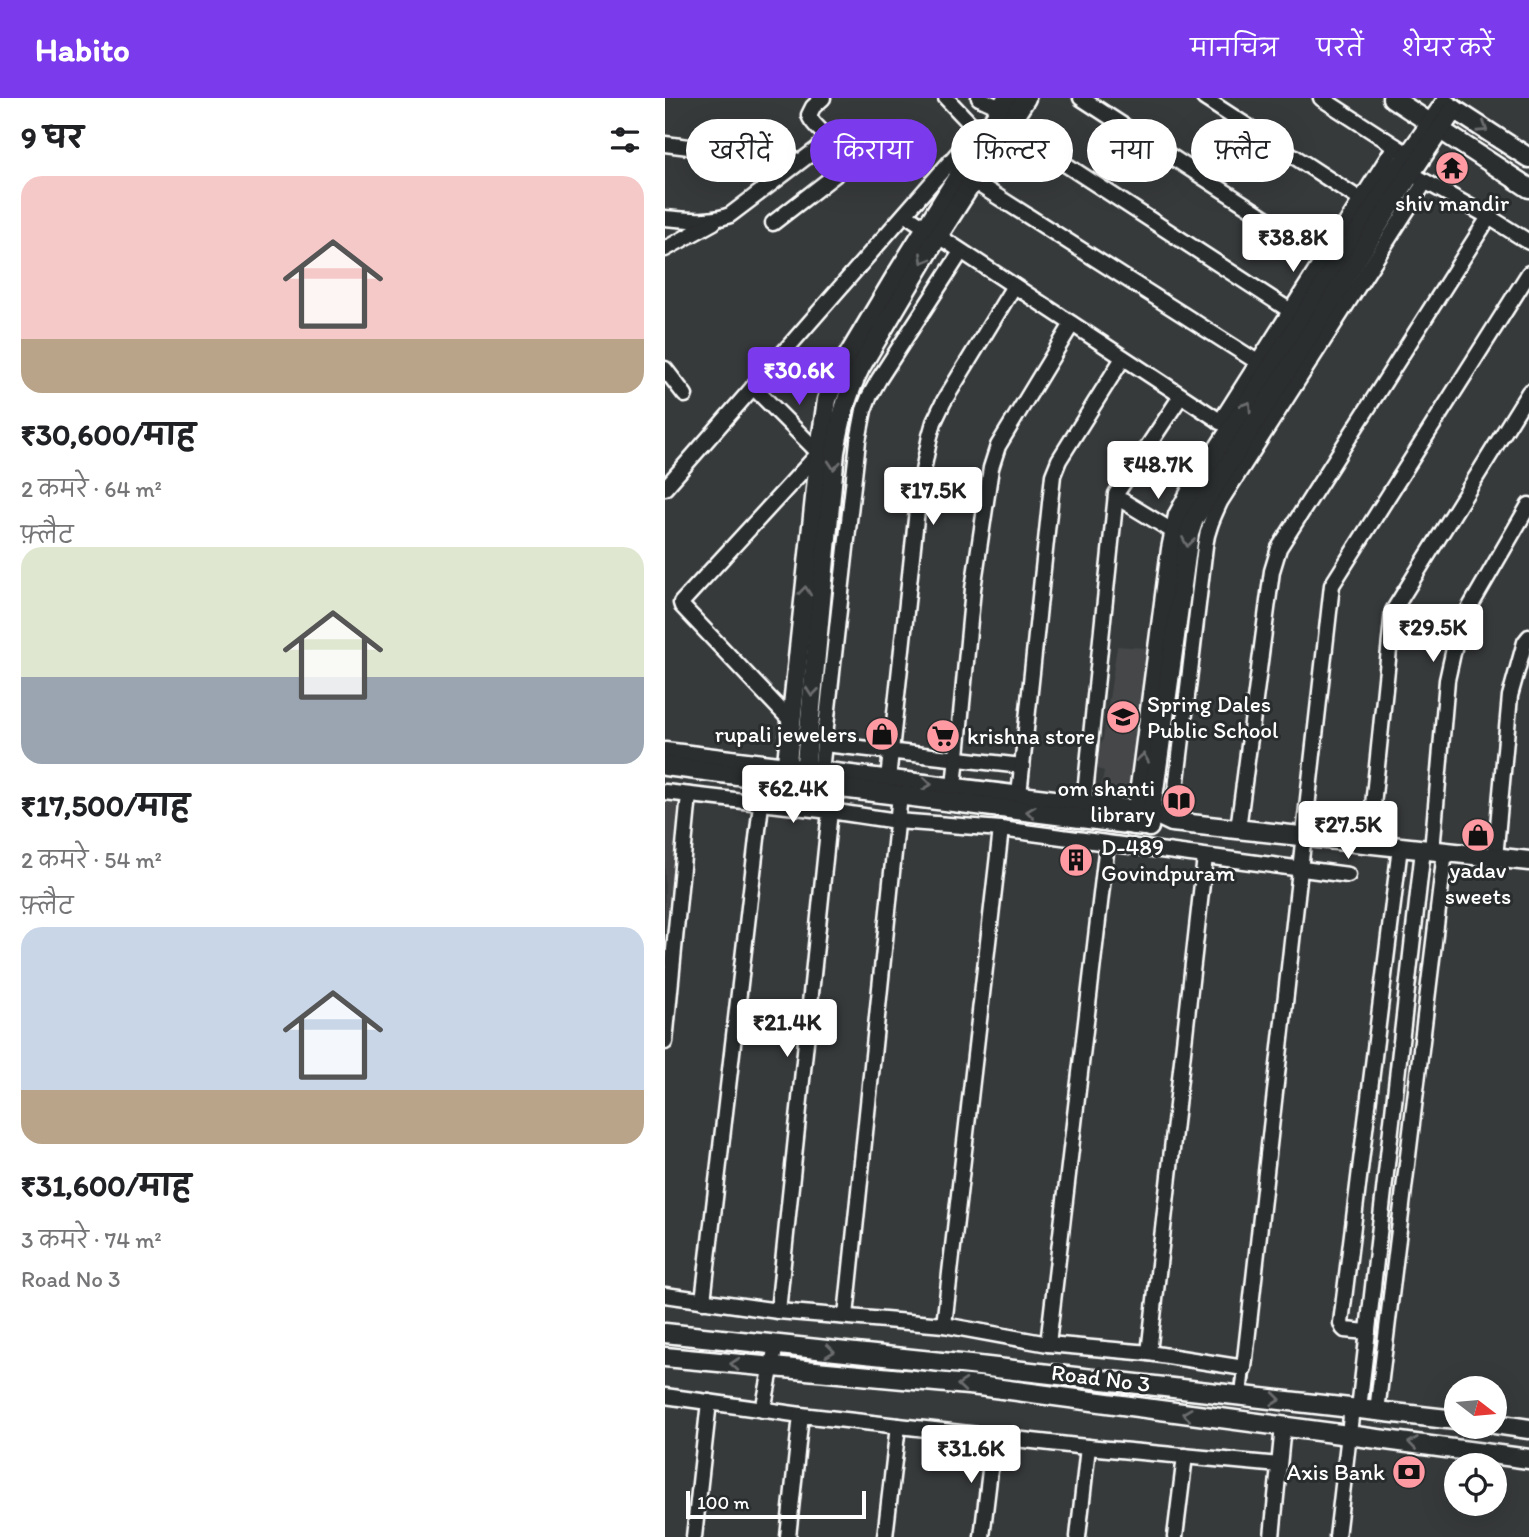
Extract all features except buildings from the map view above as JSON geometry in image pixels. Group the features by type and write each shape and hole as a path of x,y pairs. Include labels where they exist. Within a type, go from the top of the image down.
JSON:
{"street":[{"path":"810,119 809,115 813,107 823,98"},
{"path":"946,98 966,119"},
{"path":"979,98 1004,103 996,119"},
{"path":"1013,119 1026,98"},
{"path":"1081,98 1331,260"},
{"path":"1204,98 1367,204"},
{"path":"1321,98 1410,164 1529,243"},
{"path":"1392,98 1529,188"},
{"path":"1143,818 1189,534 1194,519 1435,126 1444,102 1529,158"},
{"path":"665,144 800,161"},
{"path":"665,249 730,215 810,153"},
{"path":"1143,818 1178,515 1226,426 1367,204 1410,164"},
{"path":"1171,822 1205,546 1212,517 1410,164"},
{"path":"1073,169 1297,315"},
{"path":"665,488 905,214 951,171"},
{"path":"773,223 826,182"},
{"path":"800,774 835,452 843,411 849,390 860,368 960,182"},
{"path":"800,774 791,721 827,400 836,376 932,232 972,182"},
{"path":"975,182 1264,366"},
{"path":"905,214 1226,426"},
{"path":"1238,829 1272,571 1279,548 1489,217"},
{"path":"665,218 706,221 721,219"},
{"path":"800,774 824,744 859,434 869,397 961,251"},
{"path":"1237,1420 1332,585 1529,273"},
{"path":"888,779 919,491 930,436 944,401 1014,286"},
{"path":"954,787 973,589 991,468 998,446 1072,324"},
{"path":"1019,795 1053,475 1059,460 1123,358"},
{"path":"665,369 685,395"},
{"path":"753,387 819,453"},
{"path":"1369,844 1393,611 1529,392"},
{"path":"1084,803 1116,494 1181,396"},
{"path":"791,721 681,603 819,453"},
{"path":"1123,501 1174,532"},
{"path":"1336,1537 1350,1435 1363,1409 1430,981 1434,851 1447,680 1459,626 1529,505"},
{"path":"1495,858 1510,696 1525,642 1529,637"},
{"path":"824,744 1022,766"},
{"path":"665,752 765,771"},
{"path":"665,766 888,779 1084,803 1143,818"},
{"path":"703,1301 765,771"},
{"path":"800,774 900,795 1143,818 1529,862"},
{"path":"665,792 897,821 1001,830 1348,875"},
{"path":"665,1042 689,795"},
{"path":"846,1316 900,795"},
{"path":"778,1311 830,811"},
{"path":"944,1325 1001,830"},
{"path":"1048,1344 1107,844"},
{"path":"1368,1332 1346,1330 1341,1323 1400,847"},
{"path":"1363,1409 1368,1332 1408,979 1434,851"},
{"path":"1149,1353 1205,856"},
{"path":"1408,979 1430,981"},
{"path":"1372,1072 1398,1075"},
{"path":"665,1295 778,1311 944,1325 1048,1344 1149,1353 1244,1368"},
{"name":"Road No 3","path":"665,1333 1444,1419"},
{"path":"763,1409 776,1345"},
{"name":"Road No 3","path":"665,1357 979,1386 1529,1459"},
{"path":"665,1396 994,1437 1279,1465"},
{"path":"694,1537 709,1402"},
{"path":"788,1537 801,1415"},
{"path":"885,1537 898,1426"},
{"path":"1272,1537 1283,1426"},
{"path":"1507,1426 1529,1429"},
{"path":"982,1537 994,1437"},
{"path":"1078,1537 1088,1447"},
{"path":"1175,1537 1185,1456"}],"shaded area":[{"name":"Spring Dales Public School","path":"1117,646 1147,648 1131,791 1100,792 1104,771 1097,769"},
{"path":"665,799 682,801 665,928"}],"place":[{"name":"shiv mandir","path":"1452,168"},
{"name":"Spring Dales Public School","path":"1123,717"},
{"name":"rupali jewelers","path":"882,734"},
{"name":"krishna store","path":"943,736"},
{"name":"om shanti library","path":"1179,801"},
{"name":"yadav sweets","path":"1478,835"},
{"name":"D-489 Govindpuram","path":"1076,860"},
{"name":"Axis Bank","path":"1409,1472"}]}
